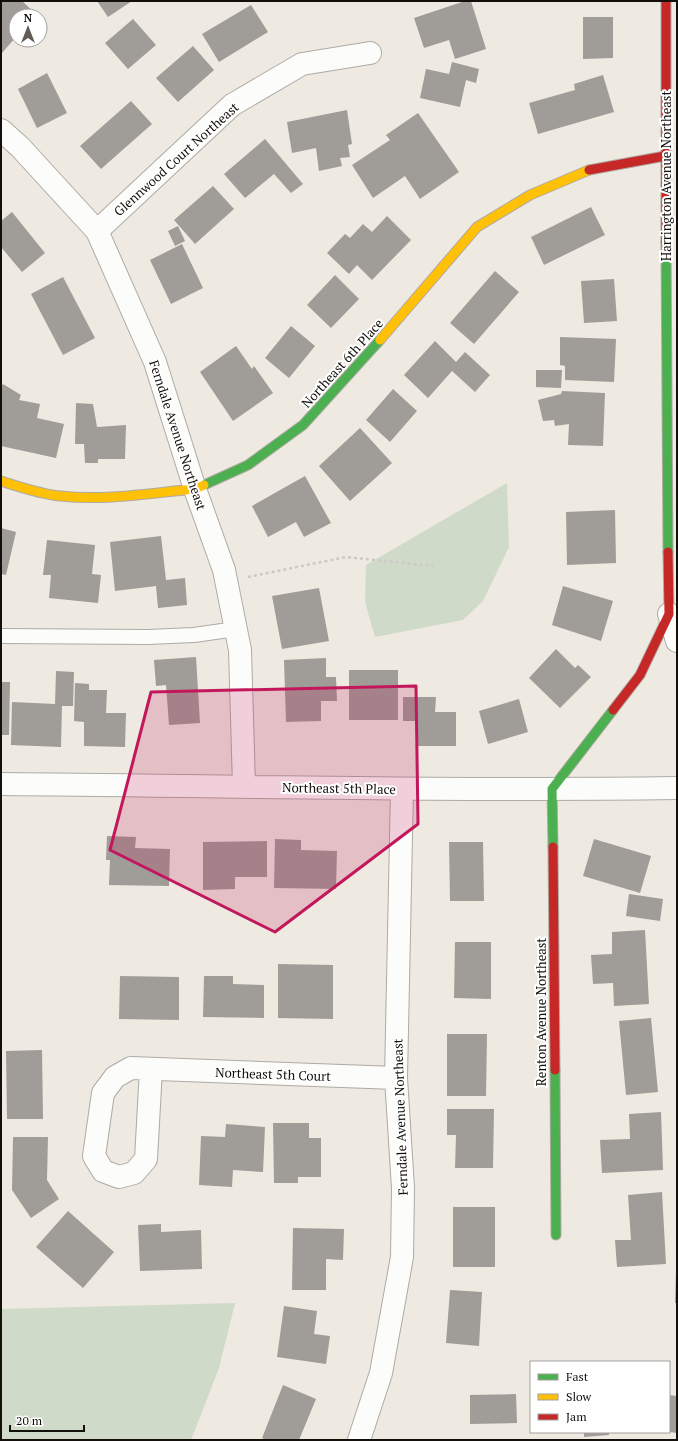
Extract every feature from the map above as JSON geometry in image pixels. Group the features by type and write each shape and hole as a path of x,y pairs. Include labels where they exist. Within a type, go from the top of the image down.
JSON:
{"street":[{"name":"Harrington Avenue Northeast","path":"666,1 665,156 669,614 677,641"},
{"name":"Glennwood Court Northeast","path":"97,231 232,105 302,64 370,53"},
{"name":"Ferndale Avenue Northeast","path":"1,130 20,147 97,231 155,362 195,489 224,570 240,650 244,786"},
{"name":"Northeast 6th Place","path":"1,481 60,496 97,498 195,489 248,465 303,425 371,350 477,226 530,195 587,170 665,156"},
{"name":"Harrington Avenue Northeast","path":"552,790 640,675 669,614"},
{"name":"Northeast 5th Place","path":"1,784 552,790 677,788"},
{"name":"Ferndale Avenue Northeast","path":"359,1440 380,1374 402,1257 403,1188 396,1078 402,789"},
{"name":"Renton Avenue Northeast","path":"552,790 556,1235"},
{"name":"Northeast 5th Court","path":"151,1069 146,1159 134,1173 119,1177 103,1171 94,1156 103,1093 115,1077 132,1068 396,1078"}],"lane":[{"path":"1,636 148,637 194,635 236,629"}],"path":[{"path":"226,581 346,557 433,566"}],"highlighted area":[{"path":"416,686 418,824 275,932 110,850 151,692"}],"green space":[{"path":"507,483 509,547 483,601 463,620 375,637 365,602 366,565"},
{"path":"235,1303 219,1368 191,1440 1,1440 1,1309"}],"building":[{"path":"1,1 22,1 30,8 8,8 8,46 1,54"},
{"path":"97,1 132,1 108,17"},
{"path":"465,1 471,1 486,49 455,59 449,40 424,48 414,18"},
{"path":"251,5 268,32 219,62 202,34"},
{"path":"583,17 613,17 613,58 583,59"},
{"path":"133,19 156,45 128,69 105,43"},
{"path":"193,46 214,70 178,102 156,78"},
{"path":"452,62 479,69 476,83 466,80 460,107 420,98 426,69 449,74"},
{"path":"47,73 67,113 37,128 18,89"},
{"path":"603,75 614,112 538,134 529,103 575,90 574,84"},
{"path":"131,101 152,124 101,169 80,146"},
{"path":"347,110 352,144 348,145 350,157 340,158 342,166 319,171 316,148 292,153 287,122"},
{"path":"418,113 459,172 420,199 405,176 373,198 352,165 390,140 386,135"},
{"path":"265,139 303,184 291,193 274,174 245,198 224,174"},
{"path":"213,186 234,209 195,244 174,220"},
{"path":"591,207 605,235 544,265 531,237"},
{"path":"12,212 45,253 22,272 1,247 1,221"},
{"path":"387,216 411,240 372,280 357,265 349,274 327,253 345,234 350,238 363,224 372,232"},
{"path":"178,226 185,241 175,246 168,231"},
{"path":"182,244 203,288 171,304 150,260"},
{"path":"495,271 519,292 474,344 450,323"},
{"path":"335,275 359,299 331,328 307,305"},
{"path":"63,277 95,338 63,355 31,294"},
{"path":"614,279 617,321 584,323 581,281"},
{"path":"291,326 315,346 289,378 265,358"},
{"path":"560,337 616,339 614,382 565,380 565,366 560,365"},
{"path":"435,341 456,362 465,352 490,375 475,392 452,371 428,398 404,375"},
{"path":"236,346 252,369 254,366 273,393 233,421 200,372"},
{"path":"536,370 562,370 561,388 536,387"},
{"path":"3,384 21,395 19,400 40,404 37,418 64,424 56,458 1,446 1,387"},
{"path":"393,389 417,411 390,442 366,420"},
{"path":"562,391 605,393 603,446 568,445 569,424 555,426 554,420 543,421 538,400 561,394"},
{"path":"76,403 93,404 97,427 126,425 125,459 98,459 98,463 85,463 84,444 75,444"},
{"path":"360,428 392,463 350,501 319,466"},
{"path":"305,476 331,523 304,537 296,522 268,537 252,506"},
{"path":"615,510 616,563 567,565 566,512"},
{"path":"1,528 16,532 6,575 1,574"},
{"path":"161,536 166,580 185,578 187,605 158,608 156,586 115,591 110,542"},
{"path":"47,540 95,545 92,574 101,575 98,603 49,598 51,575 43,575"},
{"path":"563,586 613,601 601,641 552,625"},
{"path":"319,588 329,641 282,649 272,596"},
{"path":"556,649 575,668 578,665 591,677 560,708 529,678"},
{"path":"196,657 200,723 169,725 166,685 156,686 154,660"},
{"path":"326,658 326,677 336,677 337,701 321,701 321,721 286,722 284,660"},
{"path":"349,670 398,670 398,720 349,720"},
{"path":"56,671 74,672 73,706 62,706 61,747 11,745 12,702 55,704"},
{"path":"1,682 10,682 9,735 1,735"},
{"path":"75,683 89,684 89,690 107,690 106,713 126,713 125,747 84,746 84,722 74,721"},
{"path":"403,697 436,697 435,712 456,712 456,746 416,746 417,721 403,721"},
{"path":"519,699 528,732 488,744 479,711"},
{"path":"107,836 136,837 135,848 170,849 169,886 109,885 110,860 106,860"},
{"path":"275,839 301,840 301,850 337,851 336,889 274,888"},
{"path":"594,839 651,856 640,893 583,876"},
{"path":"267,841 267,877 235,877 235,889 203,890 203,842"},
{"path":"449,842 483,842 484,901 450,901"},
{"path":"629,894 663,899 660,921 626,916"},
{"path":"645,930 649,1004 614,1006 613,983 593,984 591,955 612,954 612,932"},
{"path":"455,942 491,942 491,999 454,998"},
{"path":"278,964 333,965 333,1019 278,1018"},
{"path":"120,976 179,977 179,1020 119,1019"},
{"path":"204,976 233,976 233,984 264,985 264,1018 203,1017"},
{"path":"651,1018 658,1092 626,1095 619,1021"},
{"path":"447,1034 487,1034 486,1096 447,1096"},
{"path":"42,1050 43,1119 7,1119 6,1051"},
{"path":"447,1109 494,1109 493,1168 455,1168 456,1135 447,1135"},
{"path":"661,1112 663,1170 602,1173 600,1140 630,1139 629,1114"},
{"path":"273,1123 309,1123 309,1138 321,1138 321,1177 298,1177 298,1183 274,1183"},
{"path":"226,1124 265,1127 263,1172 233,1170 232,1187 199,1185 201,1136 225,1137"},
{"path":"13,1137 48,1137 47,1180 59,1199 31,1218 12,1190"},
{"path":"662,1192 666,1264 617,1267 615,1240 631,1240 628,1195"},
{"path":"453,1207 495,1207 495,1267 453,1267"},
{"path":"68,1211 114,1252 83,1288 36,1247"},
{"path":"161,1224 161,1232 201,1230 202,1269 140,1271 138,1225"},
{"path":"293,1228 344,1229 343,1260 326,1259 326,1290 292,1290"},
{"path":"676,1272 677,1303 675,1303"},
{"path":"450,1290 482,1292 479,1346 446,1343"},
{"path":"284,1306 317,1311 314,1334 330,1336 326,1364 277,1357"},
{"path":"283,1385 316,1399 299,1440 266,1440 262,1438"},
{"path":"516,1394 517,1423 470,1424 470,1395"},
{"path":"670,1395 677,1396 677,1433 670,1432"},
{"path":"584,1433 609,1433 609,1435 584,1437"}],"traffic: fast":[{"path":"666,242 668,552"},
{"path":"204,485 248,465 303,425 380,340"},
{"path":"553,847 552,789 613,710"},
{"path":"555,1070 556,1235"}],"traffic: slow":[{"path":"380,340 477,227 530,195 589,170"},
{"path":"1,481 45,494 94,498 195,489 204,485"}],"traffic: jam":[{"path":"666,1 666,242"},
{"path":"589,170 665,156"},
{"path":"613,710 640,675 669,614 668,552"},
{"path":"553,847 555,1070"}]}
